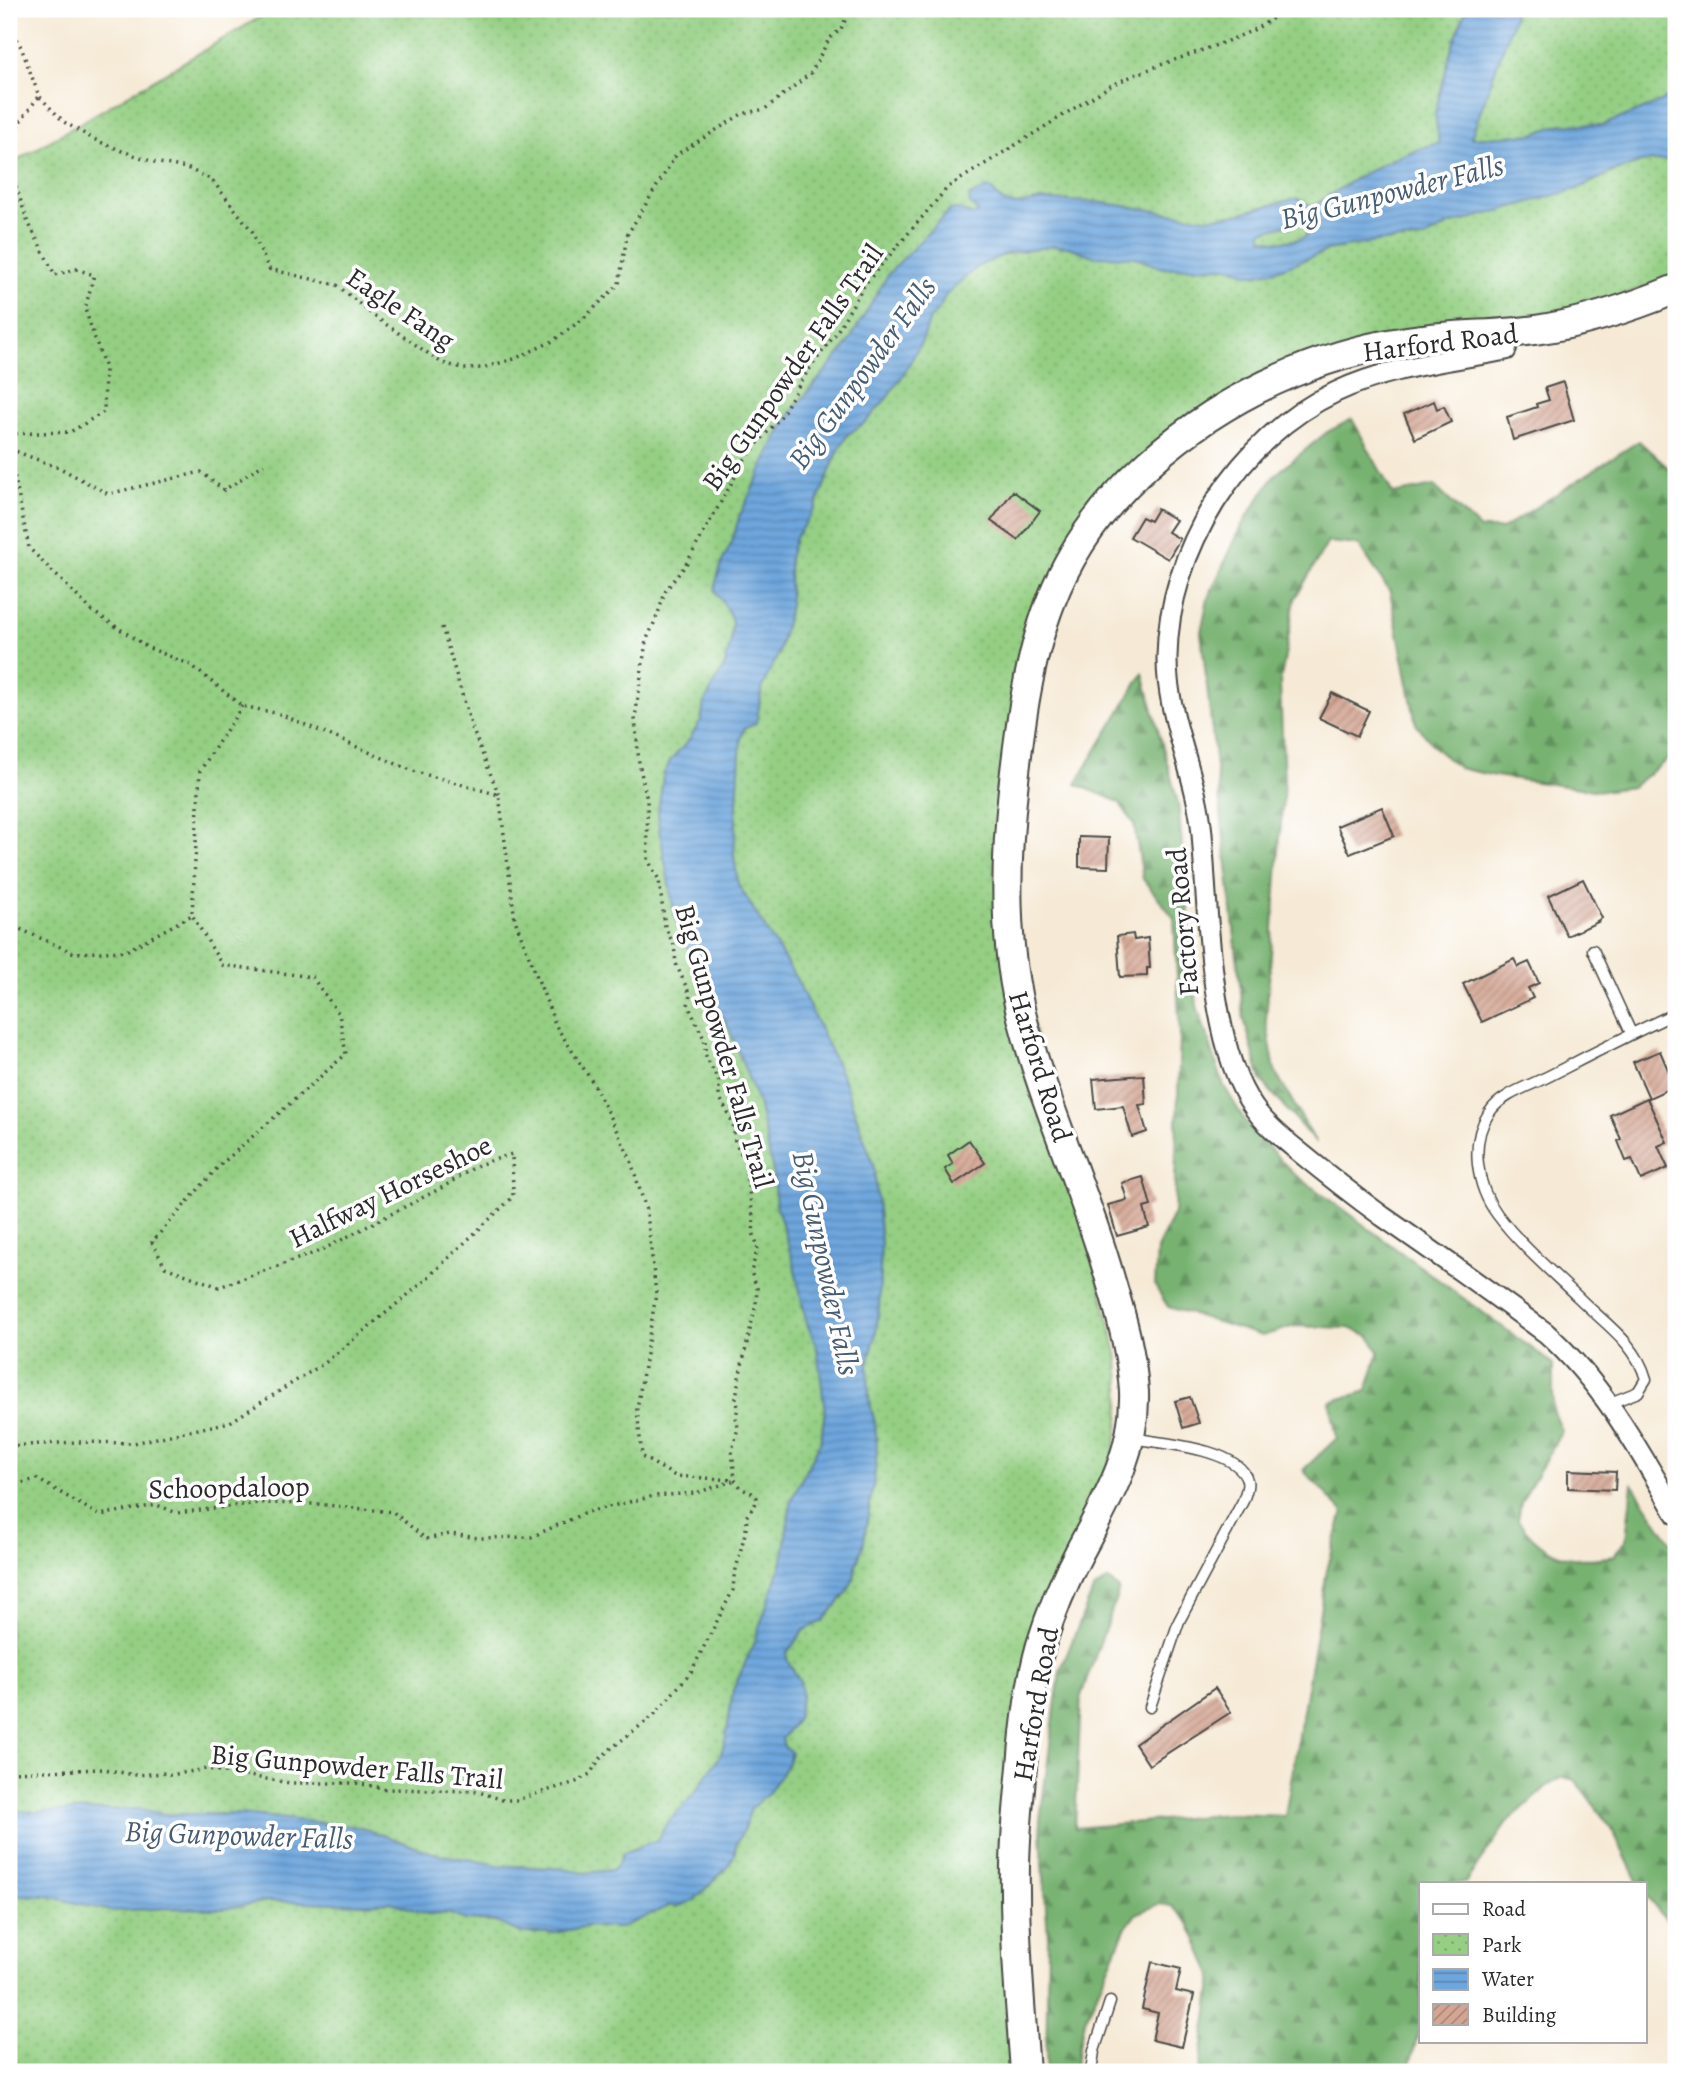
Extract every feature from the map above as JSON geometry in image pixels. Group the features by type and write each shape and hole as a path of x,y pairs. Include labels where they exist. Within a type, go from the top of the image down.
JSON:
{"main road":[{"name":"Harford Road","path":"1026,2072 1015,1932 1015,1890 1019,1800 1030,1697 1050,1616 1119,1475 1131,1438 1134,1385 1125,1334 1087,1204 1029,1044 1016,991 1010,944 1007,861 1015,777 1030,674 1051,599 1093,526 1125,488 1165,450 1232,402 1289,374 1357,352 1422,339 1510,333 1585,321 1676,289"}],"street":[{"name":"Factory Road","path":"1510,333 1506,350 1406,369 1362,381 1335,392 1304,410 1252,455 1230,480 1192,544 1180,578 1170,619 1167,656 1171,711 1189,767 1201,823 1218,1007 1234,1068 1254,1109 1337,1184 1546,1333 1573,1356 1610,1403 1676,1514"}],"lane":[{"path":"1593,950 1631,1033"},
{"path":"1610,1403 1638,1392 1646,1379 1641,1363 1622,1338 1531,1251 1496,1213 1486,1197 1479,1174 1481,1132 1489,1112 1507,1097 1631,1033 1676,1013"},
{"path":"1131,1438 1208,1452 1226,1458 1247,1480 1243,1501 1179,1621 1150,1707"},
{"path":"1091,2072 1094,2052 1110,2001"}],"path":[{"name":"Eagle Fang","path":"39,96 64,122 93,139 154,162 187,168 212,180 252,231 270,269 337,285 374,316 442,363 466,369 482,368 514,359 551,342 583,319 619,284 627,235 676,155 742,114 765,109 811,74 829,39 841,29 848,14 847,9"},
{"name":"Big Gunpowder Falls Trail","path":"9,1772 104,1769 134,1775 170,1775 207,1769 290,1783 356,1783 387,1788 476,1791 503,1800 516,1800 576,1782 590,1774 598,1760 653,1716 691,1672 733,1590 747,1525 746,1517 757,1498 742,1489 735,1480 732,1450 738,1428 736,1398 755,1304 757,1288 751,1272 758,1247 753,1232 744,1158 735,1142 733,1123 719,1096 719,1082 705,1054 705,1041 688,1005 690,995 676,964 674,945 665,928 659,880 648,860 647,800 639,763 635,718 646,641 666,590 685,566 745,459 781,416 865,284 948,187 1110,86 1136,73 1184,58 1252,31 1287,9"},
{"path":"9,27 21,47 39,96 19,123 9,165 27,220 55,275 76,269 94,275 85,309 105,368 104,412 70,432 9,434"},
{"path":"9,449 29,548 92,611 149,648 191,665 242,706 280,714 413,771 499,795"},
{"path":"9,449 62,469 108,494 201,472 224,490 264,464"},
{"path":"442,627 472,728 499,795 515,920 556,1026 593,1083 630,1158 647,1213 656,1294 637,1409 642,1457 675,1476 735,1480"},
{"path":"9,921 22,930 74,953 126,951 192,915 200,771 242,706"},
{"name":"Halfway Horseshoe","path":"9,1446 76,1442 134,1443 230,1422 326,1362 421,1284 513,1197 512,1154 478,1165 443,1187 320,1251 219,1287 165,1267 152,1242 218,1167 345,1054 339,1014 312,977 222,965 192,915"},
{"name":"Schoopdaloop","path":"9,1486 37,1479 99,1515 158,1504 177,1513 259,1503 317,1504 393,1512 426,1539 450,1534 480,1538 531,1537 587,1512 654,1496 696,1493 735,1480"}],"green space":[{"path":"274,9 1676,9 1676,276 1610,299 1555,312 1490,322 1261,374 1064,546 994,872 1117,1353 1120,1404 1113,1455 1035,1626 1013,2072 9,2072 9,165"},
{"path":"1352,419 1393,494 1434,486 1480,529 1502,529 1639,441 1676,475 1676,753 1632,787 1601,791 1495,776 1459,768 1436,749 1416,724 1390,592 1359,545 1328,542 1295,599 1280,684 1284,784 1266,1020 1275,1071 1316,1143 1261,1080 1244,1019 1201,632 1208,598 1243,523 1275,475 1327,432"},
{"path":"1143,673 1178,803 1197,1006 1224,1086 1248,1126 1293,1173 1553,1364 1553,1410 1562,1431 1521,1502 1518,1520 1538,1542 1548,1550 1572,1558 1614,1556 1626,1539 1632,1484 1676,1550 1676,1932 1646,1895 1646,1882 1638,1882 1612,1829 1575,1780 1562,1777 1546,1787 1507,1823 1466,1882 1419,1882 1419,2031 1408,2072 1199,2072 1213,1977 1189,1923 1172,1906 1159,1904 1136,1914 1125,1929 1083,2025 1074,2072 1046,2072 1048,1937 1040,1819 1060,1671 1093,1590 1109,1580 1119,1590 1081,1696 1075,1828 1228,1814 1285,1816 1327,1570 1343,1512 1303,1470 1337,1438 1330,1402 1367,1391 1379,1352 1370,1336 1349,1328 1295,1326 1262,1336 1168,1307 1155,1286 1157,1249 1174,1213 1180,1035 1174,918 1143,879 1134,824 1119,802 1076,784"}],"water":[{"name":"Big Gunpowder Falls","path":"1466,9 1515,9 1471,138 1534,134 1561,124 1603,125 1661,102 1676,90 1676,160 1641,162 1577,189 1449,225 1423,239 1384,241 1332,249 1277,270 1258,274 1248,274 1232,267 1162,268 1134,257 1093,256 1069,247 1053,246 1005,254 977,267 945,296 941,306 930,319 923,339 905,372 887,398 866,422 847,435 815,509 795,538 789,559 790,606 778,655 763,685 756,723 744,729 741,738 734,856 738,884 797,980 843,1078 874,1167 881,1242 879,1309 868,1364 869,1399 875,1423 877,1449 863,1546 854,1578 846,1594 823,1621 804,1630 787,1653 787,1659 800,1682 802,1694 797,1719 782,1739 784,1747 791,1752 788,1763 768,1794 751,1808 734,1856 726,1869 693,1901 669,1906 620,1928 587,1926 556,1933 521,1933 496,1922 466,1920 447,1913 427,1914 391,1902 365,1904 269,1901 221,1909 110,1911 47,1896 9,1895 9,1810 33,1812 140,1809 163,1814 241,1814 351,1826 433,1853 499,1865 569,1869 583,1873 612,1870 623,1853 657,1840 667,1823 694,1794 721,1754 733,1690 751,1650 778,1574 783,1558 791,1500 820,1443 825,1412 817,1348 806,1321 794,1264 776,1204 772,1167 758,1103 730,1031 675,917 659,829 658,812 663,776 670,761 689,740 701,720 704,703 725,665 732,623 715,591 722,562 732,542 739,517 792,411 845,348 889,273 950,210 957,209 974,215 978,211 970,204 969,196 987,188 1003,202 1015,205 1043,200 1098,202 1205,218 1233,215 1297,198 1313,207 1373,169 1405,154 1439,143 1435,113 1452,47","holes":["1299,222 1307,229 1306,236 1301,238 1290,241 1262,238 1262,231"]}],"building":[{"path":"1563,382 1574,420 1513,440 1507,417 1549,400 1545,388"},
{"path":"1434,401 1437,409 1444,406 1451,422 1415,439 1404,414"},
{"path":"1013,491 1040,511 1018,540 991,521"},
{"path":"1157,509 1176,520 1168,532 1180,539 1168,559 1130,537 1142,517 1150,521"},
{"path":"1332,693 1369,711 1357,736 1319,718"},
{"path":"1382,807 1394,836 1350,854 1337,826"},
{"path":"1079,837 1109,838 1108,868 1079,867"},
{"path":"1583,879 1602,918 1567,936 1548,896"},
{"path":"1133,934 1134,940 1148,938 1150,968 1147,968 1147,976 1120,977 1117,936"},
{"path":"1514,959 1518,967 1529,962 1539,983 1528,988 1533,998 1482,1022 1463,984"},
{"path":"1660,1051 1675,1086 1649,1098 1633,1062"},
{"path":"1144,1075 1146,1104 1139,1105 1147,1132 1132,1137 1123,1106 1096,1109 1093,1079"},
{"path":"1647,1098 1667,1142 1658,1146 1668,1168 1641,1180 1632,1159 1626,1161 1618,1141 1621,1139 1610,1115"},
{"path":"969,1140 985,1163 954,1184 945,1169 953,1164 948,1155"},
{"path":"1143,1177 1151,1206 1144,1208 1149,1227 1117,1236 1108,1205 1127,1200 1122,1183"},
{"path":"1190,1397 1199,1423 1183,1428 1175,1401"},
{"path":"1568,1470 1616,1472 1615,1490 1568,1488"},
{"path":"1215,1688 1231,1712 1149,1765 1135,1744"},
{"path":"1152,1962 1181,1969 1176,1991 1194,1995 1182,2047 1152,2040 1158,2013 1142,2009"}]}
